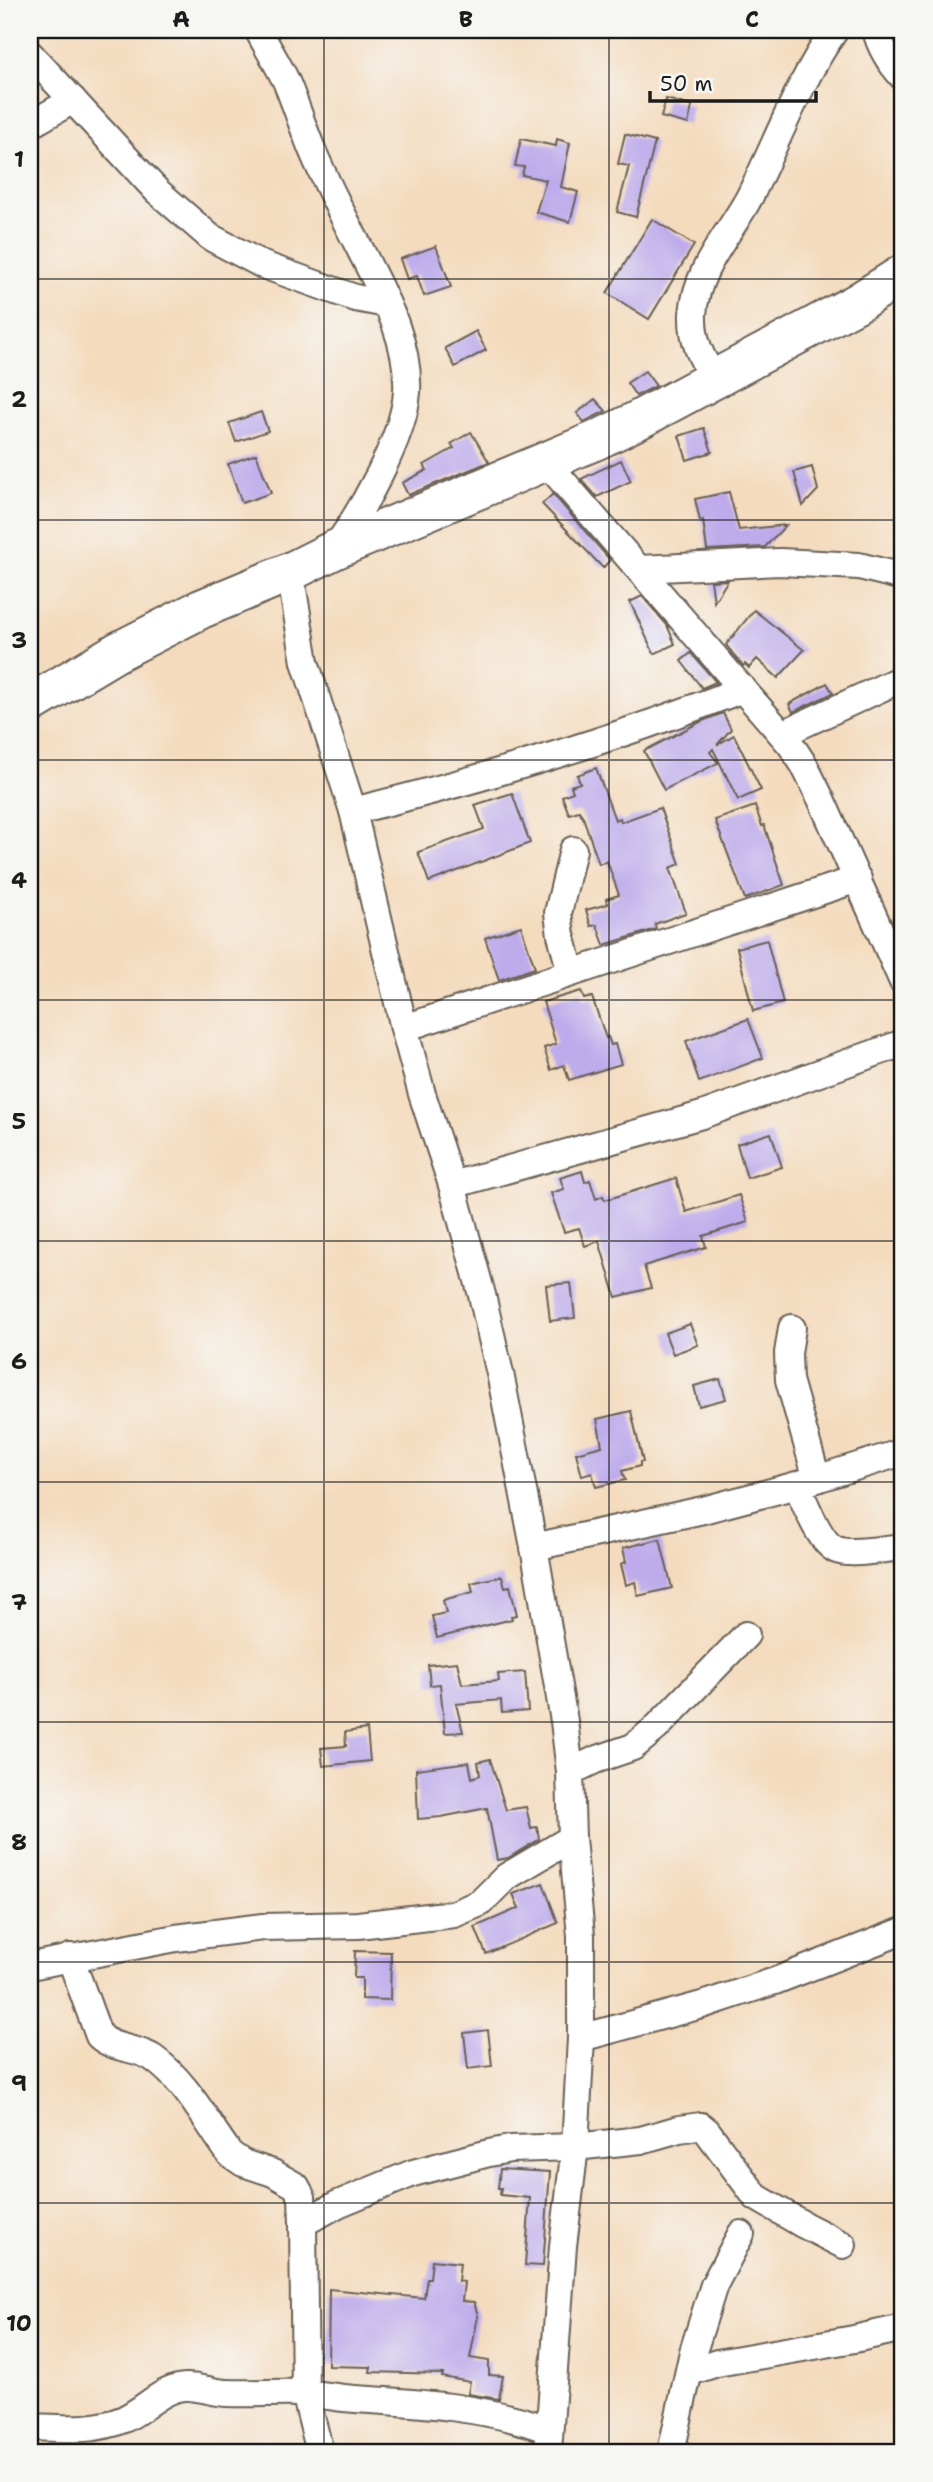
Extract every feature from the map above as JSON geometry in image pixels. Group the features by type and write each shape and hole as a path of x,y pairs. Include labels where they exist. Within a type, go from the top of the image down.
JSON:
{"street":[{"path":"258,30 285,80 319,165 387,304 400,342 407,393 397,433 372,487 334,550"},
{"path":"715,378 699,354 694,335 693,314 699,280 713,252 750,196 789,111 817,57 835,30"},
{"path":"876,30 878,39 903,77"},
{"path":"30,54 157,191 210,237 263,265 355,298 387,304"},
{"path":"30,125 73,100"},
{"path":"30,704 117,652 201,609 638,420 857,303 903,274"},
{"path":"546,462 782,734 804,765 903,982"},
{"path":"640,569 780,562 859,566 903,577"},
{"path":"289,572 305,662 353,811 404,1028 482,1295 534,1547 570,1772 572,1838 581,1936 581,2038 575,2147 563,2246 548,2441"},
{"path":"782,734 903,678"},
{"path":"353,811 566,753 650,726 743,689"},
{"path":"571,972 558,913 573,850"},
{"path":"404,1028 858,879"},
{"path":"452,1185 702,1115 903,1043"},
{"path":"792,1328 788,1353 789,1380 807,1482 822,1536 836,1550 852,1552 903,1547"},
{"path":"534,1547 630,1528 807,1482 903,1452"},
{"path":"570,1772 633,1747 656,1728 747,1635"},
{"path":"30,1966 176,1938 263,1927 358,1925 454,1914 480,1903 506,1877 572,1838"},
{"path":"581,2038 715,2001 903,1931"},
{"path":"70,1957 99,2036 123,2048 152,2057 178,2079 230,2154 243,2163 273,2173 296,2186 302,2197 305,2393 320,2452"},
{"path":"303,2223 338,2204 413,2173 510,2149 575,2147 641,2140 701,2126 756,2197 843,2245"},
{"path":"671,2452 693,2352 714,2285 741,2234"},
{"path":"690,2372 717,2362 903,2328"},
{"path":"30,2427 75,2428 111,2423 129,2417 164,2395 183,2387 219,2393 305,2393 459,2407 520,2420 548,2441"}],"building":[{"path":"666,99 692,106 688,124 661,117"},
{"path":"625,134 655,142 636,217 617,212 629,166 618,164"},
{"path":"521,139 556,146 557,139 570,143 561,187 578,192 570,222 536,212 546,180 522,175 524,167 515,166"},
{"path":"652,219 694,245 649,319 607,293"},
{"path":"436,246 451,287 424,296 417,276 407,279 400,259"},
{"path":"476,331 486,350 455,367 445,348"},
{"path":"645,371 656,386 636,396 627,383"},
{"path":"595,399 606,411 584,422 577,413"},
{"path":"261,412 268,431 236,442 229,423"},
{"path":"704,428 712,452 687,460 679,436"},
{"path":"471,432 489,462 408,495 402,483 427,470 424,465 454,448 451,444"},
{"path":"256,454 271,493 242,503 228,464"},
{"path":"621,460 631,481 597,497 581,479"},
{"path":"812,467 818,490 803,506 794,472"},
{"path":"729,492 739,530 786,525 765,547 707,550 703,520 700,521 695,499"},
{"path":"553,494 610,560 603,568 542,504"},
{"path":"728,580 714,602 711,581"},
{"path":"642,596 667,625 675,644 654,654 630,602"},
{"path":"754,610 804,650 778,678 757,659 749,668 745,664 743,666 726,645"},
{"path":"691,653 716,682 702,688 681,661"},
{"path":"827,683 833,693 793,712 789,704"},
{"path":"723,713 731,729 717,745 734,735 761,790 738,800 713,749 710,752 718,763 664,790 644,751"},
{"path":"596,768 615,820 620,818 621,822 660,808 680,864 670,868 686,913 655,924 656,929 604,945 597,925 591,926 586,910 608,904 606,899 619,895 607,861 599,864 583,817 579,811 569,814 562,796 573,792 571,786 580,783 577,775"},
{"path":"512,793 530,843 429,882 418,852 484,829 475,805"},
{"path":"755,806 784,885 745,899 715,820"},
{"path":"521,926 535,968 499,980 485,938"},
{"path":"767,940 783,1003 753,1011 737,948"},
{"path":"581,991 584,999 592,997 606,1038 608,1037 611,1045 615,1044 621,1064 569,1080 564,1065 551,1070 544,1048 556,1044 543,1002"},
{"path":"748,1019 763,1058 699,1082 686,1041"},
{"path":"771,1133 782,1167 747,1178 737,1144"},
{"path":"582,1171 585,1182 590,1180 596,1199 603,1196 605,1200 676,1178 686,1212 739,1195 748,1222 703,1236 706,1247 644,1266 651,1288 616,1297 599,1241 585,1246 579,1228 564,1232 551,1193 564,1189 560,1178"},
{"path":"571,1283 575,1318 550,1321 546,1285"},
{"path":"690,1324 698,1345 673,1354 665,1333"},
{"path":"720,1379 726,1399 699,1406 694,1386"},
{"path":"631,1411 643,1462 640,1462 640,1466 622,1471 625,1480 596,1487 592,1473 582,1476 576,1453 602,1446 597,1419"},
{"path":"660,1539 672,1588 638,1596 635,1582 626,1585 621,1564 626,1562 623,1548"},
{"path":"502,1576 505,1587 510,1586 517,1615 511,1616 512,1619 437,1638 432,1616 446,1613 443,1600 473,1592 471,1583"},
{"path":"457,1662 462,1684 499,1681 498,1674 525,1672 528,1711 502,1713 501,1700 456,1704 463,1732 445,1733 440,1684 430,1685 428,1665"},
{"path":"367,1729 370,1761 323,1766 321,1748 346,1746 345,1732"},
{"path":"490,1759 506,1810 526,1807 531,1828 537,1827 539,1839 508,1858 497,1860 487,1808 418,1819 416,1769 469,1762 472,1778 480,1775 478,1762"},
{"path":"543,1883 558,1923 486,1954 475,1927 519,1908 513,1894"},
{"path":"355,1951 391,1952 390,2000 362,1999 362,1978 354,1978"},
{"path":"488,2030 492,2066 468,2069 464,2033"},
{"path":"500,2169 550,2172 543,2266 525,2265 530,2198 500,2195"},
{"path":"432,2260 460,2263 458,2281 464,2282 462,2301 474,2302 478,2316 470,2358 489,2361 489,2375 503,2376 499,2399 468,2394 470,2382 442,2377 443,2374 370,2372 371,2367 328,2366 329,2289 424,2298"}]}
